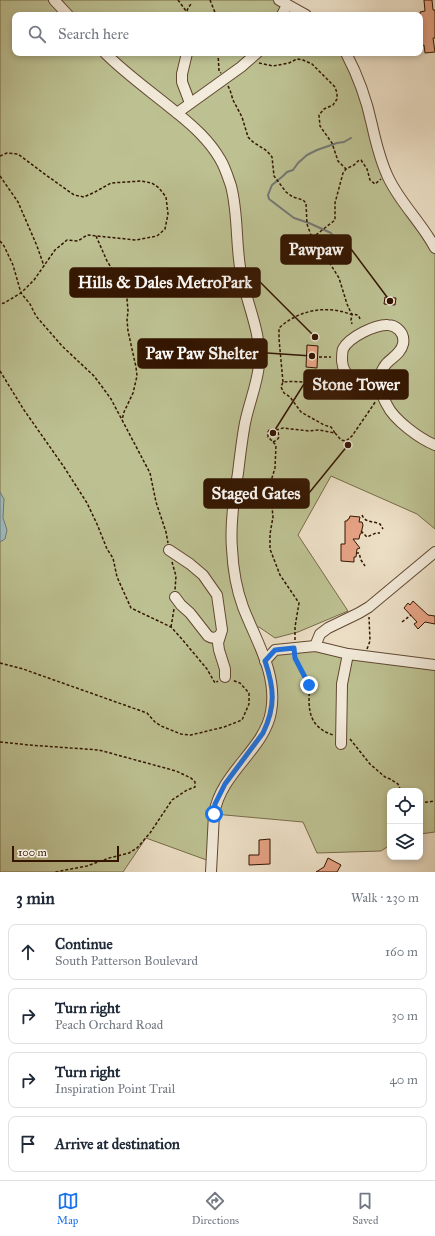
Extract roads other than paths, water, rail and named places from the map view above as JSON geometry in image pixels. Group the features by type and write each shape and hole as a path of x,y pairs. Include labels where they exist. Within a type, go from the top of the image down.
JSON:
{"street":[{"path":"54,0 65,12"},
{"path":"282,12 283,2 301,12"},
{"path":"108,56 208,141 220,159 226,171 234,202 238,258 242,279 255,325 259,348 259,364 245,424 234,504 232,547 235,575 242,604 265,661 272,686 271,713 263,733 225,784 217,799 214,814 211,872"},
{"path":"185,56 182,82 190,104"},
{"path":"177,113 242,67 254,56"},
{"path":"347,56 369,112 376,145 386,174 396,193 421,225 435,248"},
{"path":"377,382 355,380 349,376 345,372 342,364 343,349 348,342 360,334 378,326 388,324 396,327 401,332 403,346 399,352 386,364 377,382 387,407 412,431 435,445"},
{"path":"169,550 203,575 217,595 222,630 218,643 225,669 225,677"},
{"path":"315,646 320,634 328,628 359,614 369,607 435,552"},
{"path":"174,596 208,636 211,638 216,638 220,635"},
{"path":"265,661 275,650 315,646 348,654 435,665"},
{"path":"341,740 342,684 348,654"}],"water":[{"path":"0,492 4,499 3,518 7,530 5,539 0,542"}],"waterway":[{"path":"344,252 331,233 294,218 269,199 268,195 272,185 287,172 293,170 307,155 317,150 344,142 351,138"}],"place":[{"name":"Pawpaw","path":"390,301"},
{"name":"Hills & Dales MetroPark","path":"315,337"},
{"name":"Paw Paw Shelter","path":"312,356"},
{"name":"Stone Tower","path":"273,433"},
{"name":"Staged Gates","path":"348,445"}]}
